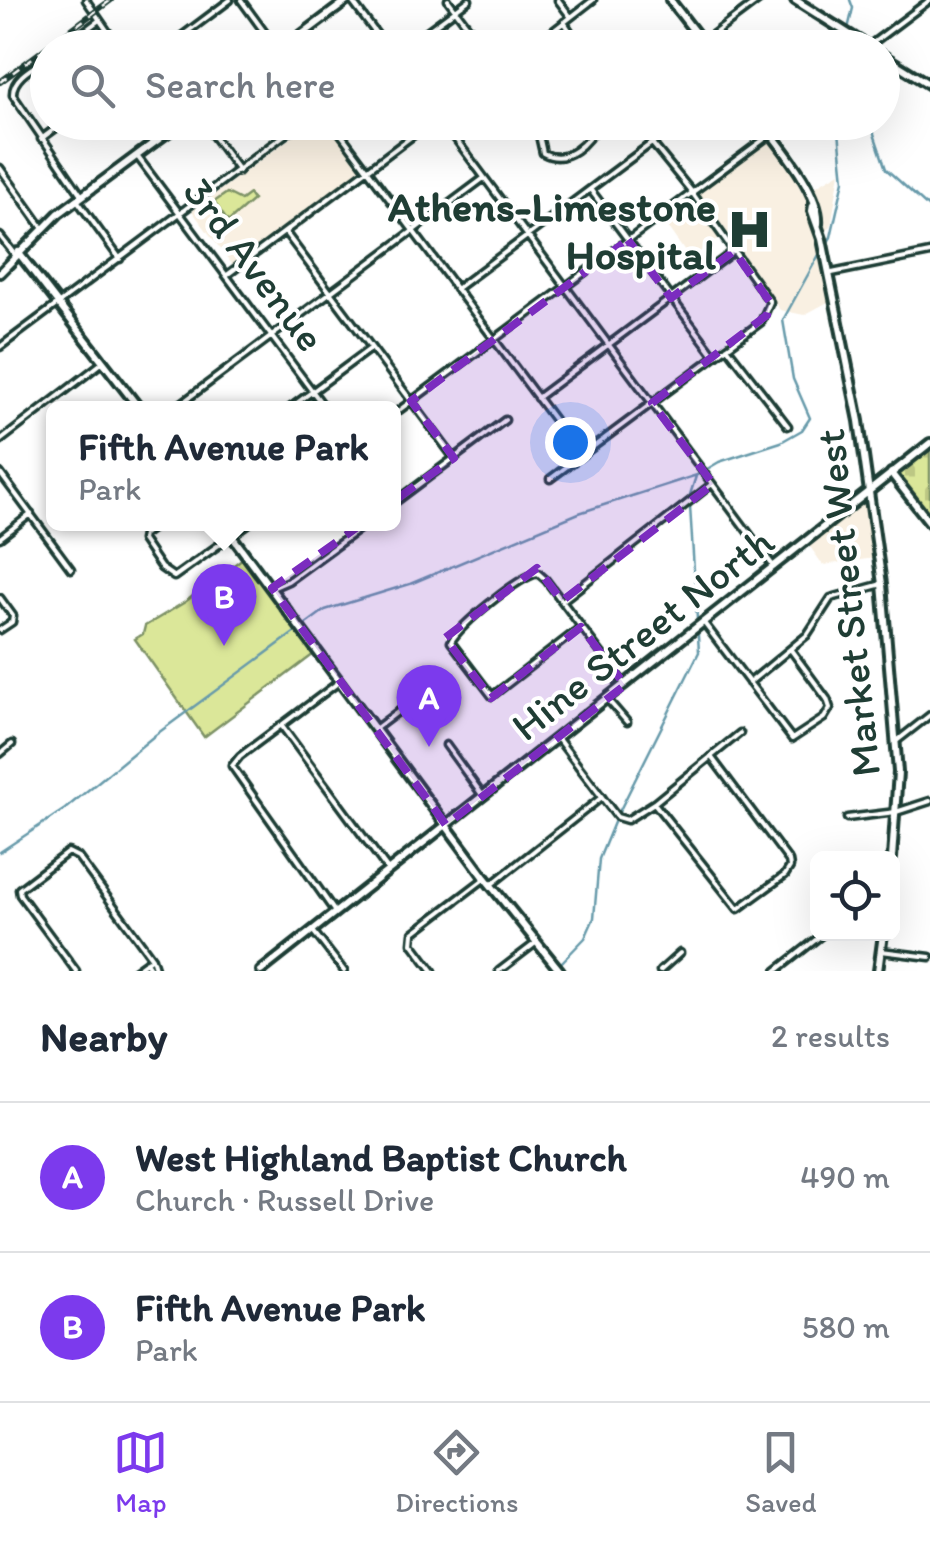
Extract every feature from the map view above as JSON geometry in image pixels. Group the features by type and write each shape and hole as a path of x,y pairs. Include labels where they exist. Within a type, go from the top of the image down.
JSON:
{"street":[{"path":"86,0 107,30"},
{"path":"190,30 230,0"},
{"path":"241,0 263,30"},
{"path":"309,30 350,0 373,30"},
{"path":"448,0 471,30"},
{"path":"429,30 469,0"},
{"path":"558,0 570,17"},
{"path":"554,30 593,0"},
{"path":"670,0 693,30"},
{"path":"723,30 759,0"},
{"path":"795,0 843,30"},
{"path":"892,30 930,0"},
{"path":"86,30 100,20"},
{"path":"564,22 569,30"},
{"path":"900,66 930,85"},
{"path":"30,71 12,88 30,121"},
{"path":"43,140 120,259"},
{"path":"0,273 42,227 158,140"},
{"path":"216,140 239,170"},
{"path":"0,346 278,140"},
{"path":"346,140 581,456"},
{"path":"226,276 408,140"},
{"path":"456,140 774,567"},
{"path":"540,140 543,154 553,159 565,157 586,140"},
{"path":"456,289 656,140"},
{"path":"401,409 763,140"},
{"name":"Market Street West","path":"775,140 803,180 814,206 870,489 897,740 893,851"},
{"path":"550,479 761,322 770,307 692,191 652,143"},
{"name":"3rd Avenue","path":"137,156 320,401"},
{"path":"0,169 42,227"},
{"path":"185,401 484,178"},
{"path":"590,190 714,356"},
{"path":"285,232 454,458"},
{"path":"0,236 58,302 134,401"},
{"path":"537,398 734,251"},
{"path":"829,274 930,253"},
{"path":"728,347 788,426"},
{"path":"300,401 372,348"},
{"path":"52,401 103,362"},
{"path":"0,441 46,406"},
{"path":"401,497 506,420"},
{"name":"Hine Street North","path":"261,971 930,443"},
{"path":"0,473 71,569"},
{"path":"891,473 930,523"},
{"path":"562,601 713,484"},
{"path":"0,538 31,514"},
{"path":"148,531 142,540 161,568 174,577 239,531"},
{"path":"229,531 485,878 560,971"},
{"path":"272,588 288,581 356,531"},
{"path":"581,627 492,696 452,648 452,636 525,578 538,573 562,601 625,686"},
{"path":"749,683 807,635 831,598 882,584"},
{"path":"0,598 13,616 12,622 0,630"},
{"path":"704,623 792,740 824,718 830,708 790,650"},
{"path":"335,912 232,766 339,682"},
{"path":"375,729 432,686"},
{"path":"608,700 626,722"},
{"path":"897,740 930,715"},
{"path":"282,725 388,870"},
{"path":"558,739 617,817 632,818 740,734"},
{"path":"0,754 12,744"},
{"path":"446,745 483,796"},
{"path":"654,803 738,908 788,872 789,861 712,758"},
{"path":"492,885 602,797"},
{"path":"847,818 896,812 930,801"},
{"path":"76,971 19,889 68,852 78,857 152,958 154,971"},
{"path":"434,971 412,943 412,932 485,878"},
{"path":"313,931 344,971"},
{"path":"776,971 815,941"},
{"path":"878,971 882,941"},
{"path":"500,971 537,942"},
{"path":"881,951 930,957"},
{"path":"660,971 680,953"},
{"path":"134,971 152,958"},
{"path":"146,962 154,971"}],"highlighted area":[{"path":"628,240 671,298 734,251 770,302 767,315 652,403 713,484 562,601 537,568 445,638 491,698 581,627 625,685 446,825 272,588 454,458 411,401"}],"shaded area":[{"path":"288,140 341,140 362,169 234,267 192,211"},
{"name":"Athens-Limestone Hospital","path":"767,140 785,160 803,194 840,172 831,226 816,245 828,302 804,315 780,310 725,234 690,259 661,218"},
{"path":"866,498 875,558 823,565 808,544"}],"green space":[{"path":"227,193 241,200 249,194 253,200 228,222 214,202"},
{"path":"930,447 930,518 896,473"},
{"path":"243,558 314,654 204,737 135,639 143,634 145,626 185,602"}],"waterway":[{"path":"848,29 853,8 850,0"},
{"path":"826,245 844,180 840,140"},
{"path":"876,140 886,169 930,209"},
{"path":"0,852 65,809 154,736 325,610 410,584 579,513 697,475 719,462 781,442 802,430 810,418 793,379 783,320 821,251"},
{"path":"689,498 696,476"},
{"path":"619,812 699,652 690,506"},
{"path":"560,964 585,938 594,918 599,859 615,820"}],"railway":[{"path":"70,30 111,0"},
{"path":"0,82 30,60"}],"place":[{"name":"Athens-Limestone Hospital","path":"749,230"},
{"name":"Fifth Avenue Park","path":"224,646"},
{"name":"West Highland Baptist Church","path":"429,747"}]}
